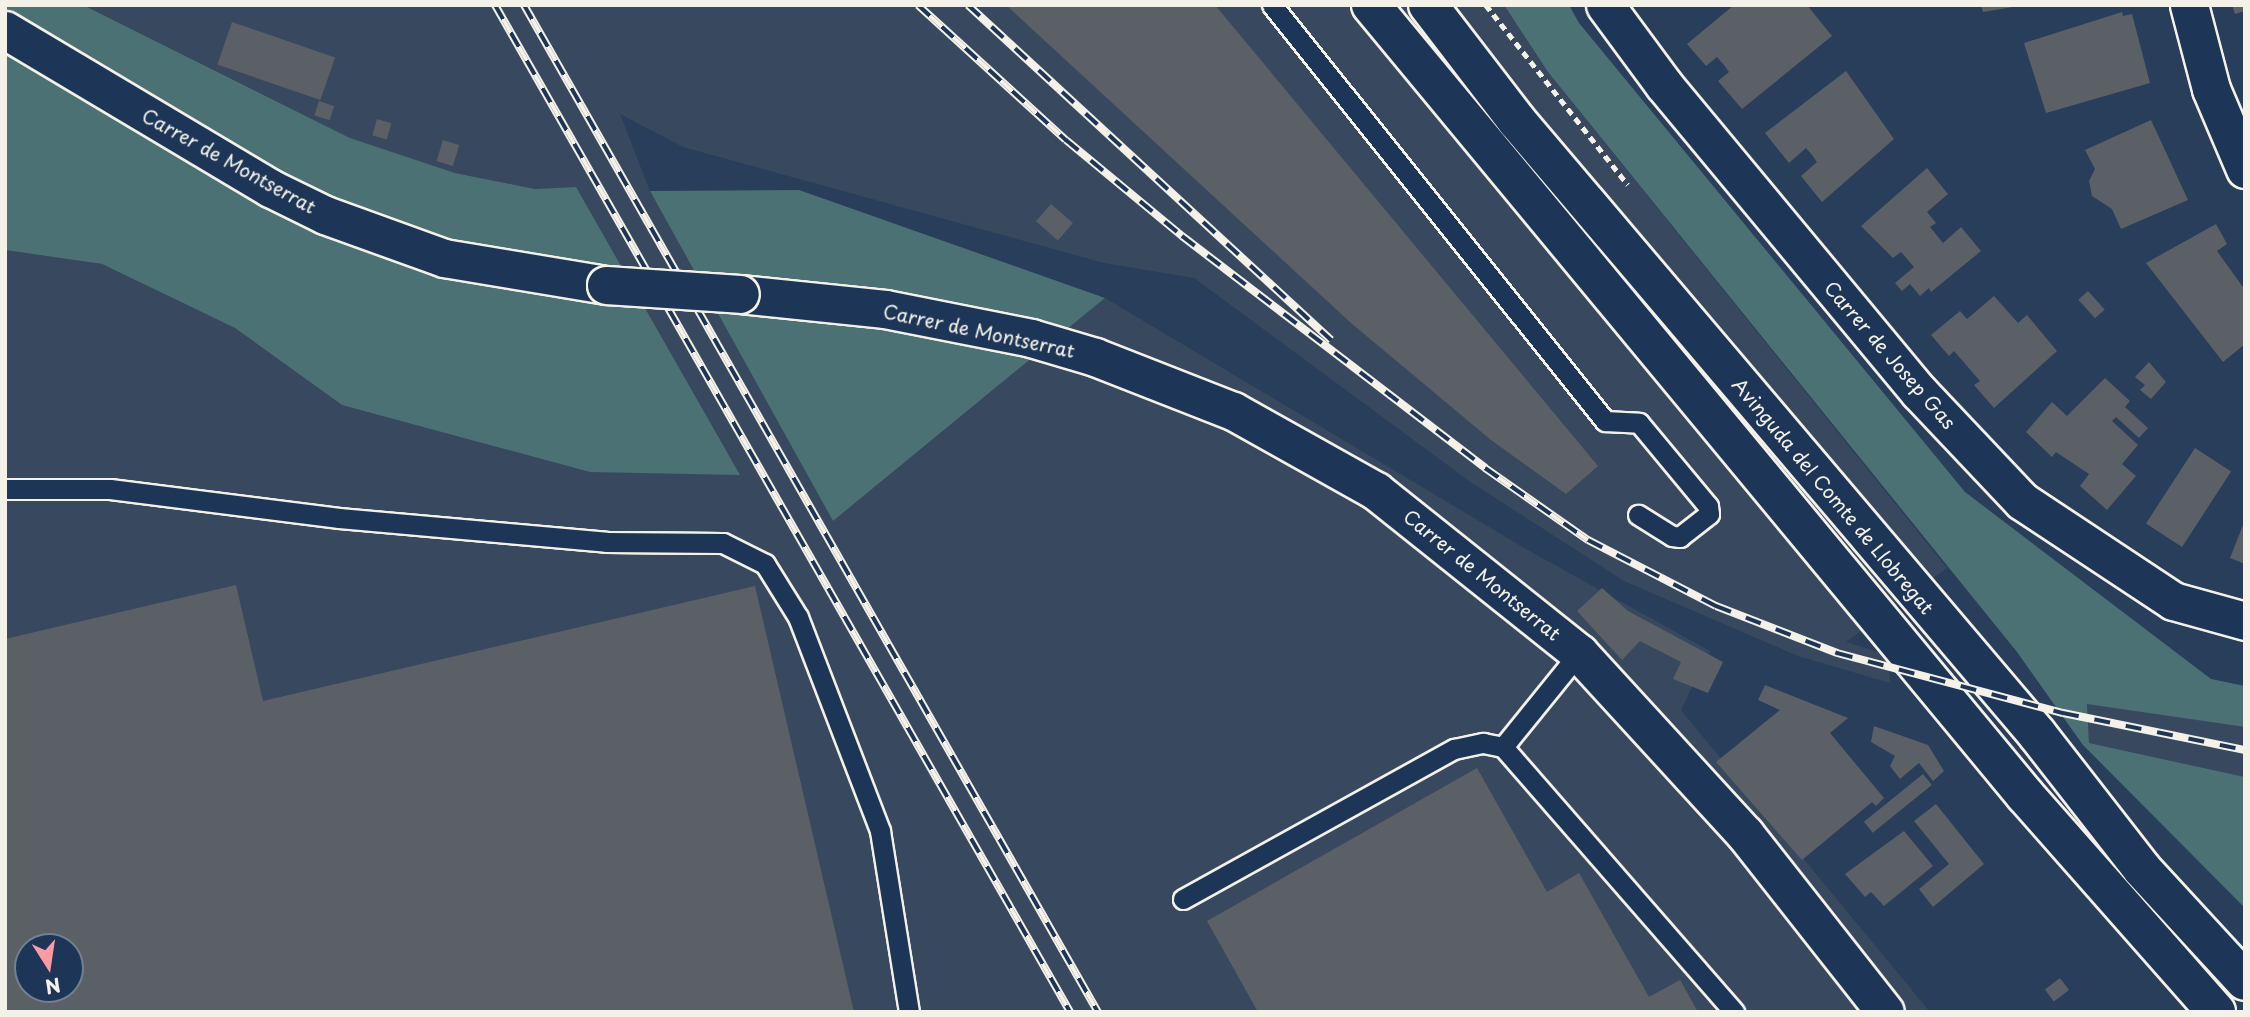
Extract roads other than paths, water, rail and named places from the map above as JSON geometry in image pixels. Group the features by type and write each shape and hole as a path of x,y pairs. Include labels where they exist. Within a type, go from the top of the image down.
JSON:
{"main road":[{"path":"1371,5 2025,795 2216,1012"},
{"name":"Avinguda del Comte de Llobregat","path":"1428,5 1517,121 2036,734 2142,869 2245,981"}],"street":[{"name":"Carrer de Josep Gas","path":"1605,5 1664,85 1919,392 2022,501 2174,601 2245,621"},
{"path":"2189,5 2211,89 2245,169"},
{"name":"Carrer de Montserrat","path":"5,30 270,188 325,215 444,258 606,285 740,294 885,309 1031,338 1165,381 1308,449 1376,491 1579,653 1745,834 1885,1012"}],"lane":[{"path":"1272,5 1605,421 1640,423 1708,506 1709,514 1681,537 1638,515"},
{"path":"5,489 110,489 339,518 606,542 723,543 765,564 798,617 880,831 909,1012"},
{"path":"1503,747 1579,653"},
{"path":"1183,899 1454,749 1483,743 1503,747 1734,1012"}],"railway":[{"path":"495,5 1070,1012"},
{"path":"524,5 1098,1012"},
{"path":"918,5 1066,140 1182,236 1485,468 1588,540 1716,606 1837,653 2063,713 2245,750"},
{"path":"968,5 1331,340"}]}
